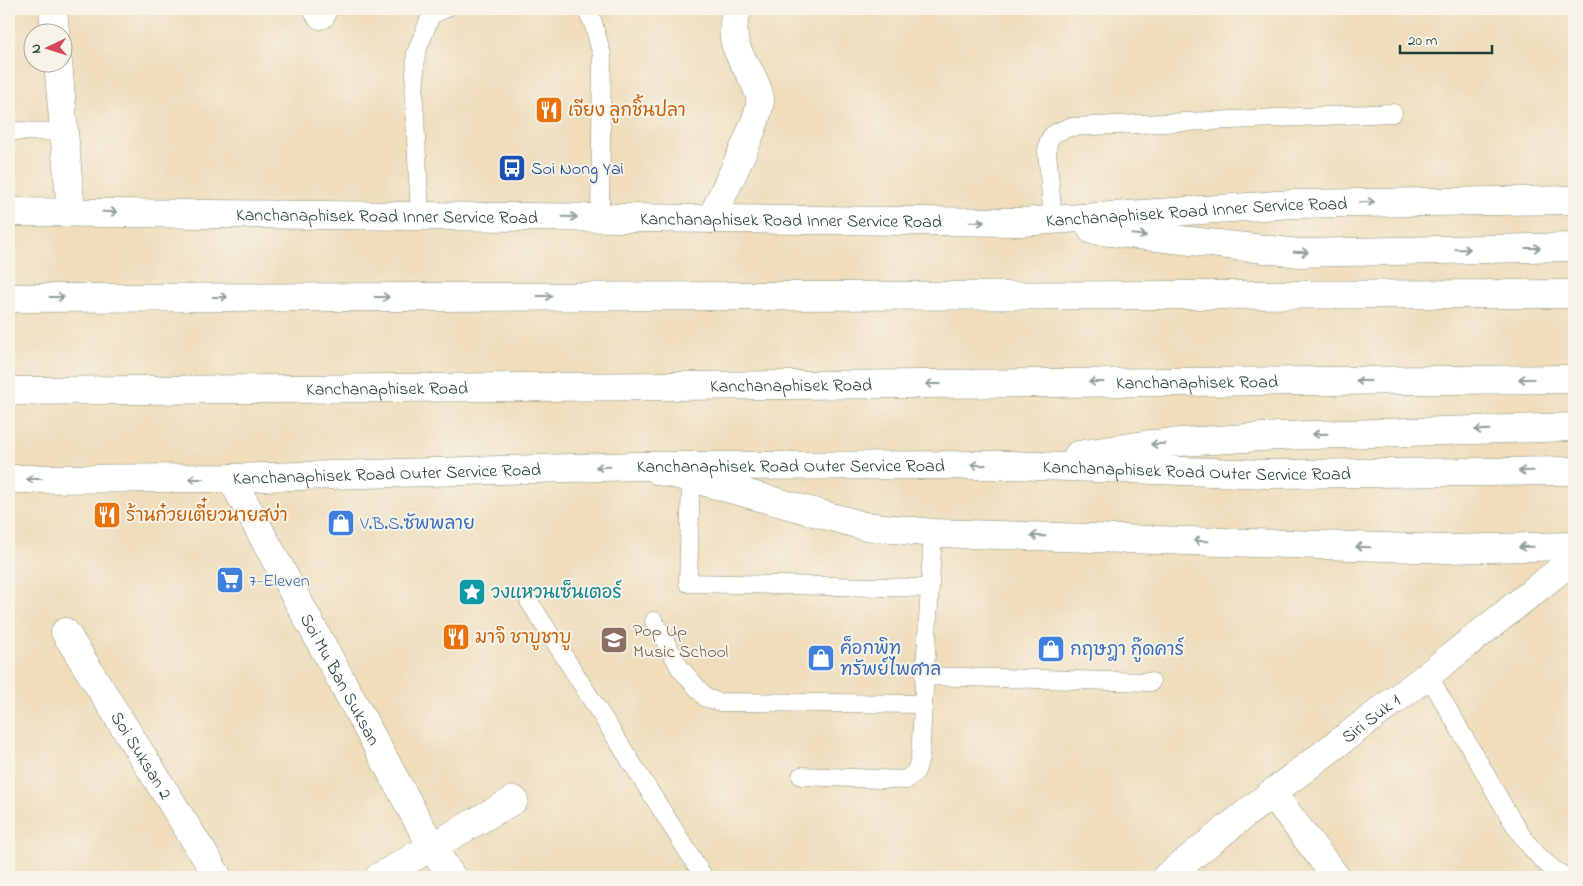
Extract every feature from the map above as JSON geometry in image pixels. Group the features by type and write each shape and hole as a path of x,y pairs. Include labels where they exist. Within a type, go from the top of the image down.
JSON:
{"main road":[{"path":"53,9 54,22"},
{"path":"711,219 751,133 760,104 756,88 733,42 736,13 739,9"},
{"path":"59,72 71,212"},
{"name":"Kanchanaphisek Road Inner Service Road","path":"9,212 1021,222 1292,204 1574,200"},
{"path":"1021,222 1300,253 1574,247"},
{"path":"9,298 1574,294"},
{"name":"Kanchanaphisek Road","path":"9,390 1574,379"},
{"path":"1010,465 1150,444 1279,436 1570,428"},
{"name":"Kanchanaphisek Road Outer Service Road","path":"9,479 232,478 637,466 1010,465 1269,474 1574,471"},
{"path":"637,466 691,478 864,526 933,533 1448,549 1574,546"},
{"name":"Soi Mu Ban Suksan","path":"232,478 432,847 452,877"},
{"name":"Siri Suk 1","path":"1166,877 1272,793 1428,675 1574,558"},
{"name":"Soi Suksan 2","path":"65,632 218,877"},
{"path":"1272,793 1336,877"},
{"path":"379,877 514,800"}],"lane":[{"path":"420,216 414,99 416,52 431,15 445,9"},
{"path":"585,9 593,22 602,56 600,218"},
{"path":"1053,220 1047,151 1048,142 1053,133 1070,127 1393,113"},
{"path":"9,131 64,132"},
{"path":"691,478 688,583 929,588"},
{"path":"800,776 906,780 916,771 920,758 933,533"},
{"path":"530,601 704,877"},
{"path":"654,621 680,668 706,698 720,702 922,704"},
{"path":"1428,675 1518,830 1540,858 1558,874 1566,877"},
{"path":"924,676 1151,682"}],"place":[{"name":"เจียง ลูกชิ้นปลา","path":"549,110"},
{"name":"Soi Nong Yai","path":"512,168"},
{"name":"ร้านก๋วยเตี๋ยวนายสง่า","path":"107,515"},
{"name":"V.B.S.ซัพพลาย","path":"341,523"},
{"name":"7-Eleven","path":"230,580"},
{"name":"วงแหวนเซ็นเตอร์","path":"472,592"},
{"name":"มาจิ ชาบูชาบู","path":"456,637"},
{"name":"Pop Up Music School","path":"614,640"},
{"name":"กฤษฎา กู๊ดคาร์","path":"1051,649"},
{"name":"ค็อกพิท ทรัพย์ไพศาล","path":"821,658"}]}
